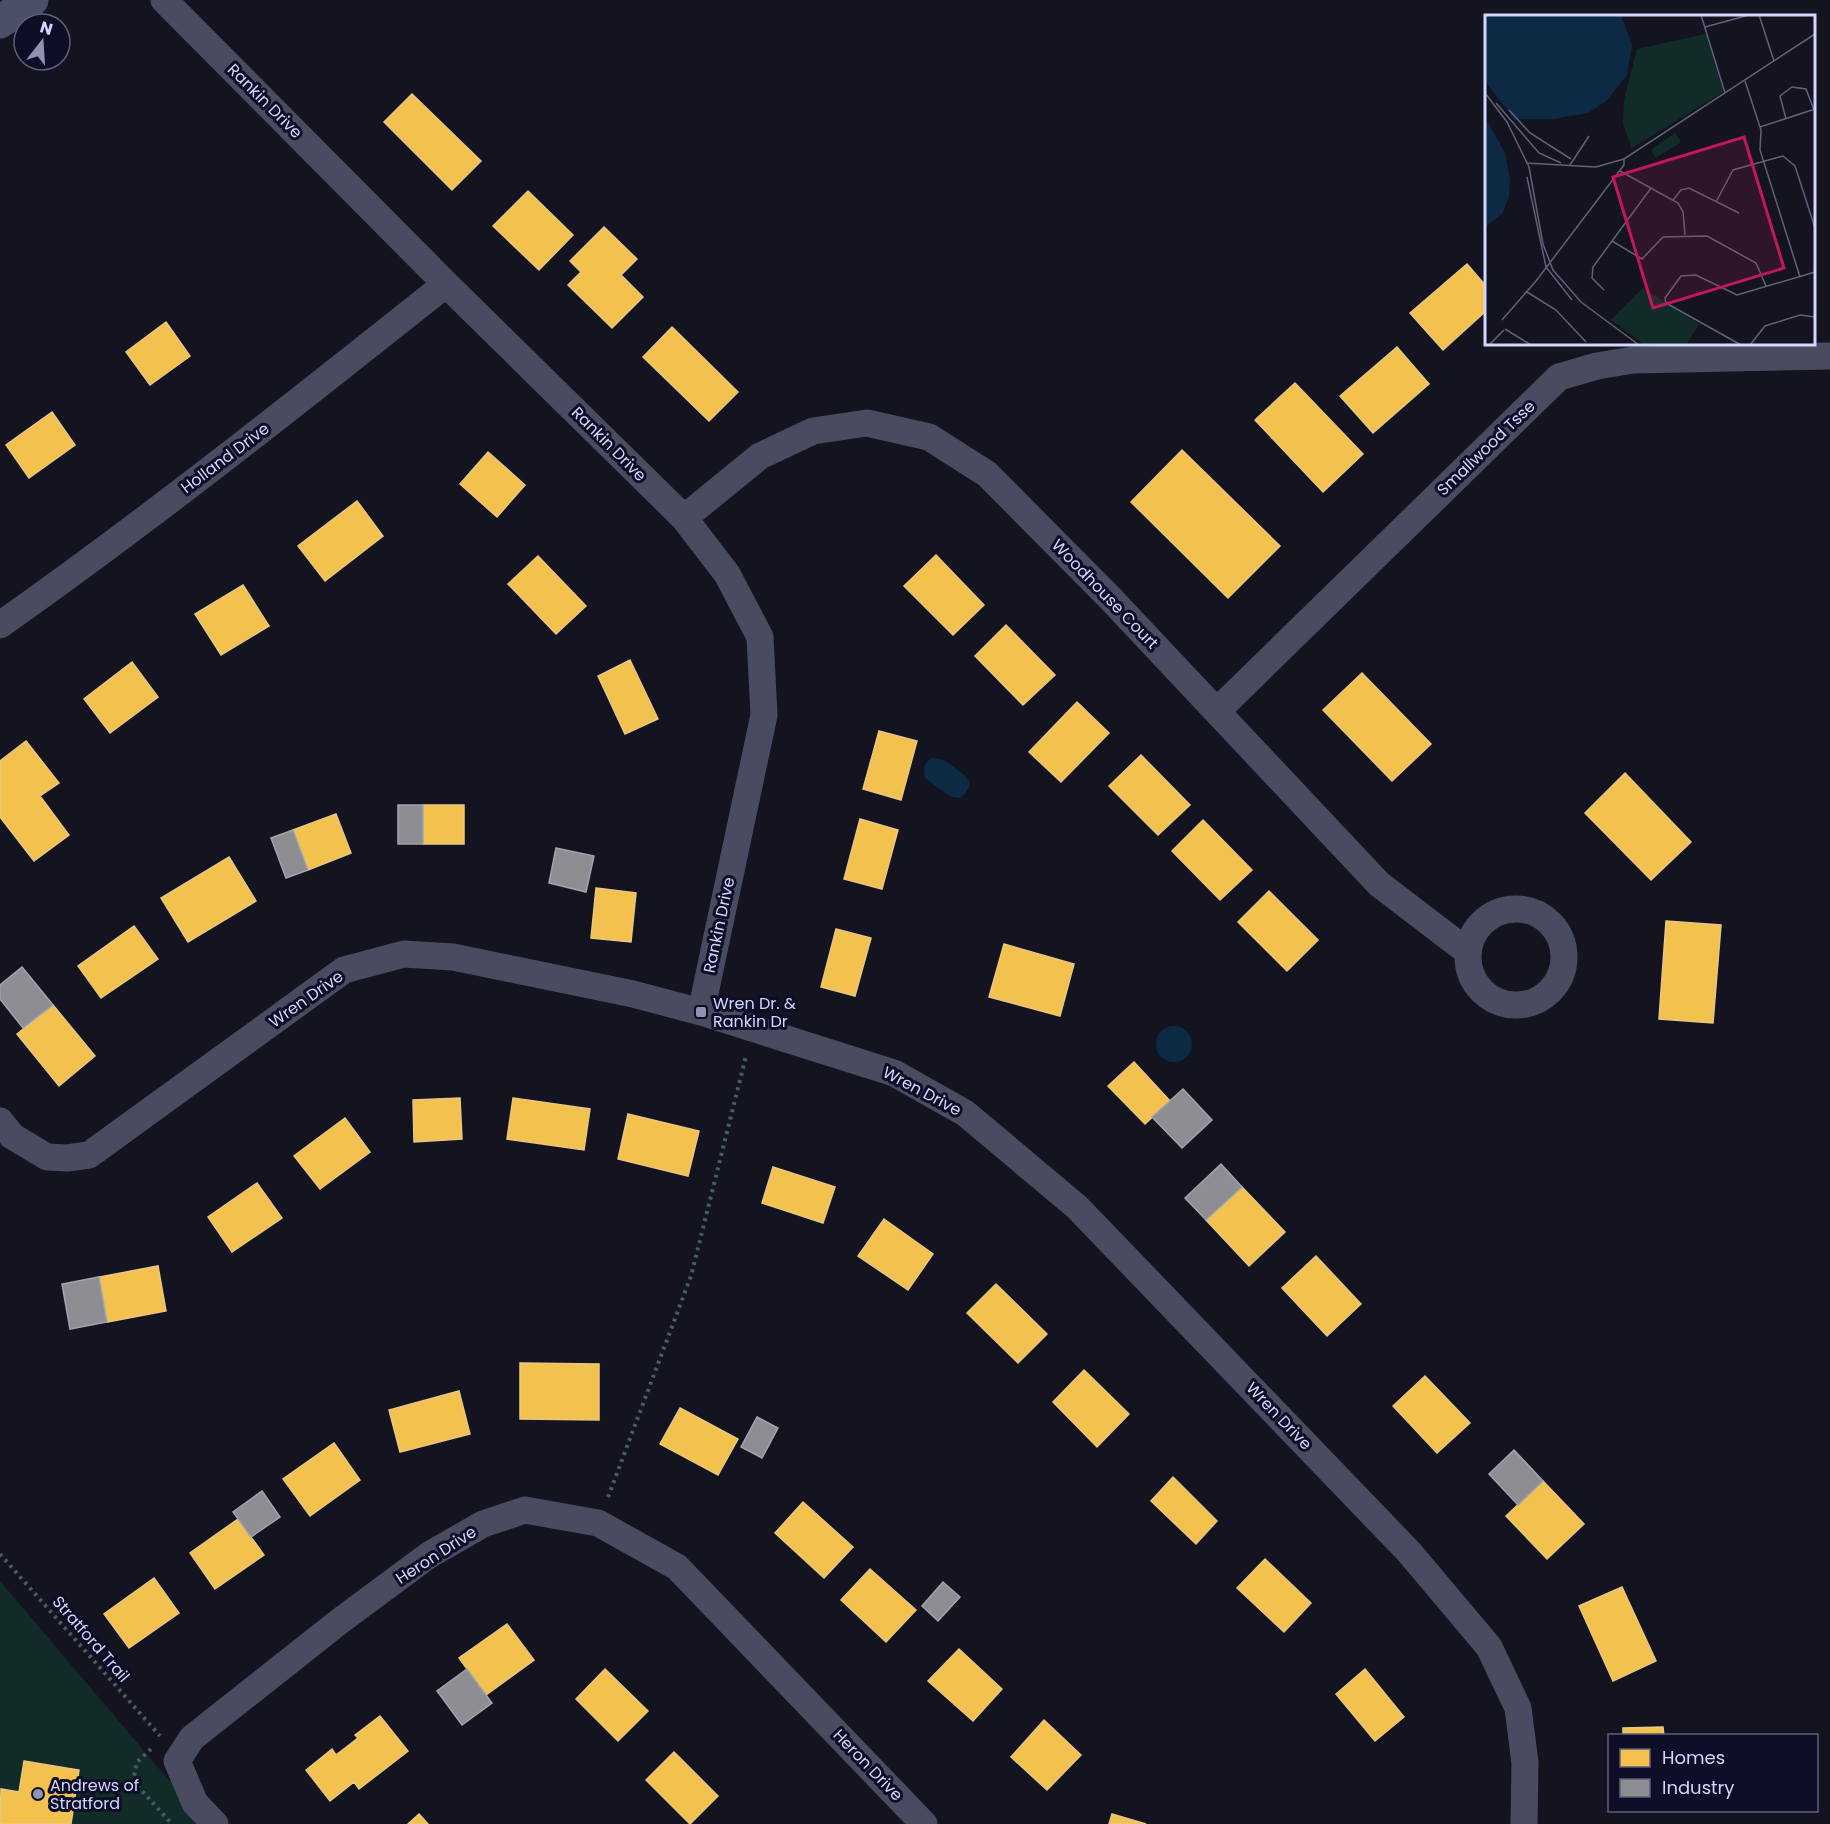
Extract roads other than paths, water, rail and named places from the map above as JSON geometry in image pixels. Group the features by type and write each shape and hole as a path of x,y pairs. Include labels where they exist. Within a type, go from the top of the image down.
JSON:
{"main road":[{"path":"0,22 32,0"}],"street":[{"name":"Rankin Drive","path":"164,0 446,284 684,518 727,574 760,637 764,715 700,1012"},
{"name":"Holland Drive","path":"0,626 275,420 446,284"},
{"name":"Smallwood Tsse","path":"1217,711 1559,377 1597,366 1634,360 1830,356"},
{"name":"Woodhouse Court","path":"684,518 760,456 813,431 867,423 929,437 987,474 1110,598 1379,884 1468,952"},
{"name":"Wren Drive","path":"0,1121 12,1136 47,1157 68,1158 89,1155 344,970 404,954 453,957 633,994 700,1012 894,1073 965,1113 1077,1207 1409,1552 1488,1647 1518,1708 1525,1763 1524,1824"},
{"name":"Heron Drive","path":"215,1824 195,1803 170,1750 192,1738 340,1620 429,1555 483,1524 525,1510 598,1523 676,1567 924,1824"}],"water":[{"path":"932,758 947,762 967,778 968,789 960,798 951,797 925,778 925,766"},
{"path":"1174,1026 1186,1032 1192,1044 1186,1056 1174,1062 1162,1056 1156,1044 1162,1032"}],"place":[{"name":"Wren Dr. & Rankin Dr","path":"701,1012"},
{"name":"Andrews of Stratford","path":"38,1794"}]}
